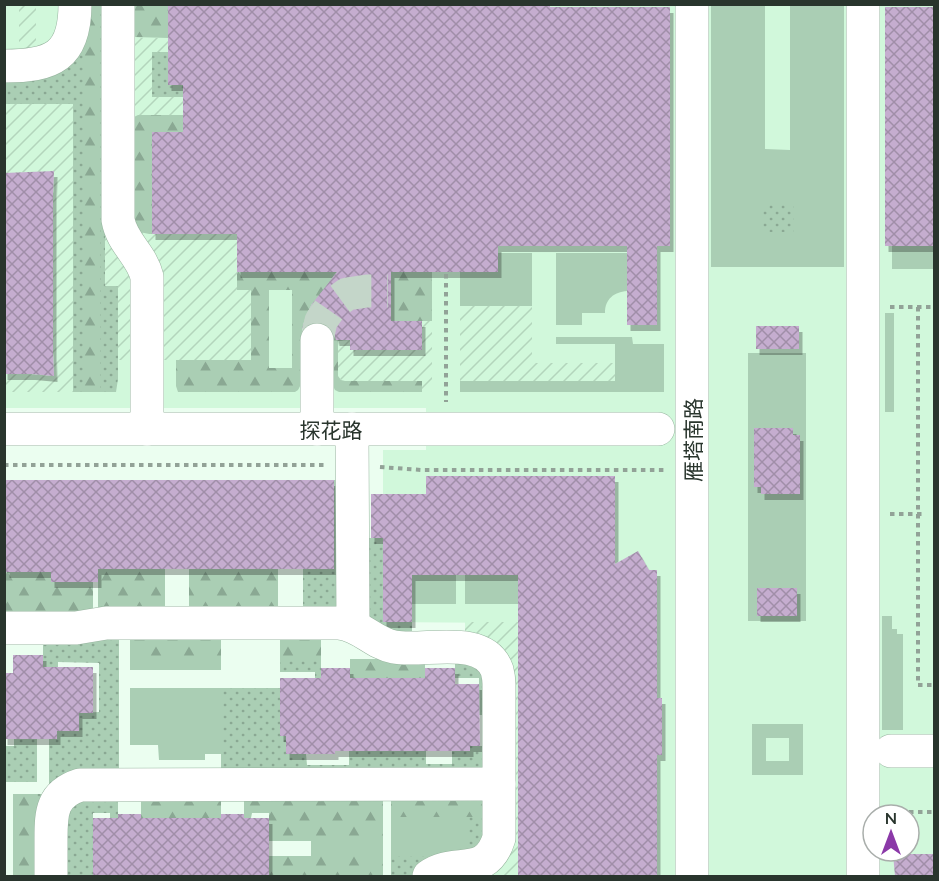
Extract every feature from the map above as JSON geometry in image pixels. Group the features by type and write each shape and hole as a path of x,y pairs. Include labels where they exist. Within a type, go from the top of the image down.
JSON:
{"street":[{"path":"4,66 46,63 61,52 72,37 75,4"},
{"path":"118,4 118,220 121,233 142,264 147,277 147,429"},
{"name":"雁塔南路","path":"692,4 692,876"},
{"path":"863,4 863,803"},
{"path":"317,340 317,429"},
{"name":"探花路","path":"4,429 658,429"},
{"path":"352,429 353,625"},
{"path":"4,628 76,628 106,623 339,623 353,625 391,646 463,647 477,650 489,658 497,669 500,684 500,830 497,845 489,856 477,864 446,868 429,876"},
{"path":"891,751 934,751"},
{"path":"51,876 51,821 54,807 61,795 80,785 500,784"}],"path":[{"path":"446,274 446,429"},
{"path":"863,307 934,307"},
{"path":"918,307 918,685 934,685"}],"shaded area":[{"path":"4,5 934,5 934,876 510,876 510,623 383,622 383,450 426,450 426,408 5,408"},
{"path":"19,5 36,5 36,49 19,49"},
{"path":"105,5 137,38 168,38 168,52 152,52 152,97 183,97 183,115 138,115 134,117 150,234 237,234 237,289 251,290 251,360 118,360 118,286 105,286"},
{"path":"4,104 73,104 73,392 5,392 5,374 54,375 54,171 5,173"},
{"path":"460,306 532,306 532,363 615,363 615,381 460,381"},
{"path":"422,321 432,321 432,392 422,392 422,382 342,381 338,376 338,340 350,340 350,350 422,350"},
{"path":"465,622 518,622 518,876 444,876 454,874 507,686 465,640"}],"green space":[{"path":"100,4 100,392 83,392 83,5"},
{"path":"83,5 83,392 73,392 73,104 5,104 4,73 27,73"},
{"path":"100,5 105,5 105,286 118,286 116,392 100,392"},
{"path":"132,5 168,5 168,38 135,37 133,35"},
{"path":"711,5 765,5 765,149 790,150 790,5 844,5 844,267 711,267","holes":["761,204 794,204 794,232 761,232"]},
{"path":"152,52 168,52 183,85 183,97 152,97"},
{"path":"138,115 183,115 183,132 152,132 152,234 138,230 133,219 131,191 134,117"},
{"path":"761,204 794,204 794,232 761,232"},
{"path":"892,246 934,246 934,269 892,269"},
{"path":"498,253 532,253 532,306 460,306 460,272 498,272"},
{"path":"556,253 657,253 627,291 611,297 605,313 582,313 582,325 556,325"},
{"path":"237,272 432,272 432,321 350,321 350,340 338,341 338,376 341,380 422,381 422,392 339,392 335,390 332,337 335,328 312,304 303,328 301,384 295,392 178,392 176,360 251,360 251,290 237,290","holes":["269,290 292,290 292,368 269,368"]},
{"path":"885,313 894,313 894,412 885,412"},
{"path":"556,337 632,337 633,344 664,344 664,392 460,392 460,381 615,381 615,344 556,344"},
{"path":"748,353 806,353 806,621 748,621","holes":["793,428 793,435 800,436 800,494 762,494 761,487 754,487 754,429","757,588 797,588 797,615 757,615"]},
{"path":"334,480 344,480 344,605 303,616 303,569 334,568"},
{"path":"360,538 383,538 383,622 412,622 412,640 364,622"},
{"path":"98,569 165,569 165,616 98,616"},
{"path":"189,569 278,569 278,616 189,616"},
{"path":"6,572 51,572 51,582 93,582 93,617 6,621"},
{"path":"412,575 456,575 456,604 412,604"},
{"path":"465,575 518,575 518,604 465,604"},
{"path":"882,616 892,616 892,629 897,629 897,634 903,634 903,730 882,730"},
{"path":"119,631 119,777 88,777 37,876 37,794 49,794 49,739 57,739 57,731 79,730 79,713 99,712 99,663 58,662 58,667 43,667 43,636"},
{"path":"130,631 221,631 221,660 130,660"},
{"path":"280,631 321,631 321,660 280,660"},
{"path":"455,655 484,663 491,770 221,777 221,688 280,688 280,736 286,736 306,754 307,765 349,765 349,751 426,751 426,764 452,764 452,751 470,746 483,746 483,715 479,715 479,678 455,678"},
{"path":"350,659 425,659 425,678 350,678"},
{"path":"130,660 221,660 221,670 130,670"},
{"path":"280,660 321,660 321,678 315,678 315,672 280,672"},
{"path":"130,688 221,688 221,754 205,754 205,760 159,760 158,745 130,745"},
{"path":"752,724 803,724 803,775 752,775","holes":["766,738 789,738 789,761 766,761"]},
{"path":"14,739 37,739 37,782 5,782 5,746 14,746"},
{"path":"118,792 118,818 110,818 110,813 93,813 93,876 58,876 65,803"},
{"path":"141,792 221,792 221,818 141,818"},
{"path":"244,792 383,792 383,841 269,841 269,813 252,813 251,818 244,818"},
{"path":"391,792 484,792 492,817 391,817"},
{"path":"13,794 37,794 37,876 13,876"},
{"path":"391,817 469,817 469,856 391,856"},
{"path":"469,817 492,817 492,836 489,845 479,855 439,862 419,876 391,876 391,856 469,856"},
{"path":"311,841 383,841 383,856 311,856"},
{"path":"269,856 383,856 383,876 269,876"}],"building":[{"path":"168,4 550,4 550,7 670,7 670,246 657,246 657,325 627,325 627,246 498,246 498,272 391,272 391,321 422,321 422,350 350,350 350,340 336,340 333,330 326,324 316,321 302,329 312,304 337,272 237,272 237,234 152,234 152,132 183,132 183,85 168,85"},
{"path":"885,7 934,7 934,246 885,246"},
{"path":"54,171 54,376 4,374 4,173"},
{"path":"756,326 799,326 799,349 756,349"},
{"path":"754,428 793,428 793,435 800,435 800,494 761,494 761,487 754,487"},
{"path":"426,476 615,476 615,564 638,551 649,570 657,570 657,698 662,698 662,755 657,755 657,876 518,876 518,575 412,575 412,622 383,622 383,538 371,538 371,494 426,494"},
{"path":"4,480 334,480 334,569 98,569 98,582 51,582 51,572 6,572 6,567 4,567"},
{"path":"757,588 797,588 797,616 757,616"},
{"path":"13,655 43,655 43,667 93,667 93,713 79,713 79,731 57,731 57,739 4,739 4,673 13,673"},
{"path":"321,668 350,668 350,678 425,678 425,668 455,668 455,684 479,684 480,746 470,746 470,751 335,751 335,754 286,754 286,736 280,736 280,678 321,678"},
{"path":"118,814 141,814 141,818 221,818 221,814 244,814 244,818 269,818 269,876 93,876 93,818 118,818"},
{"path":"921,854 934,854 934,876 895,876 894,863 921,863"}],"tunnel":[{"path":"317,340 321,321 332,305 347,294 388,291"}]}
